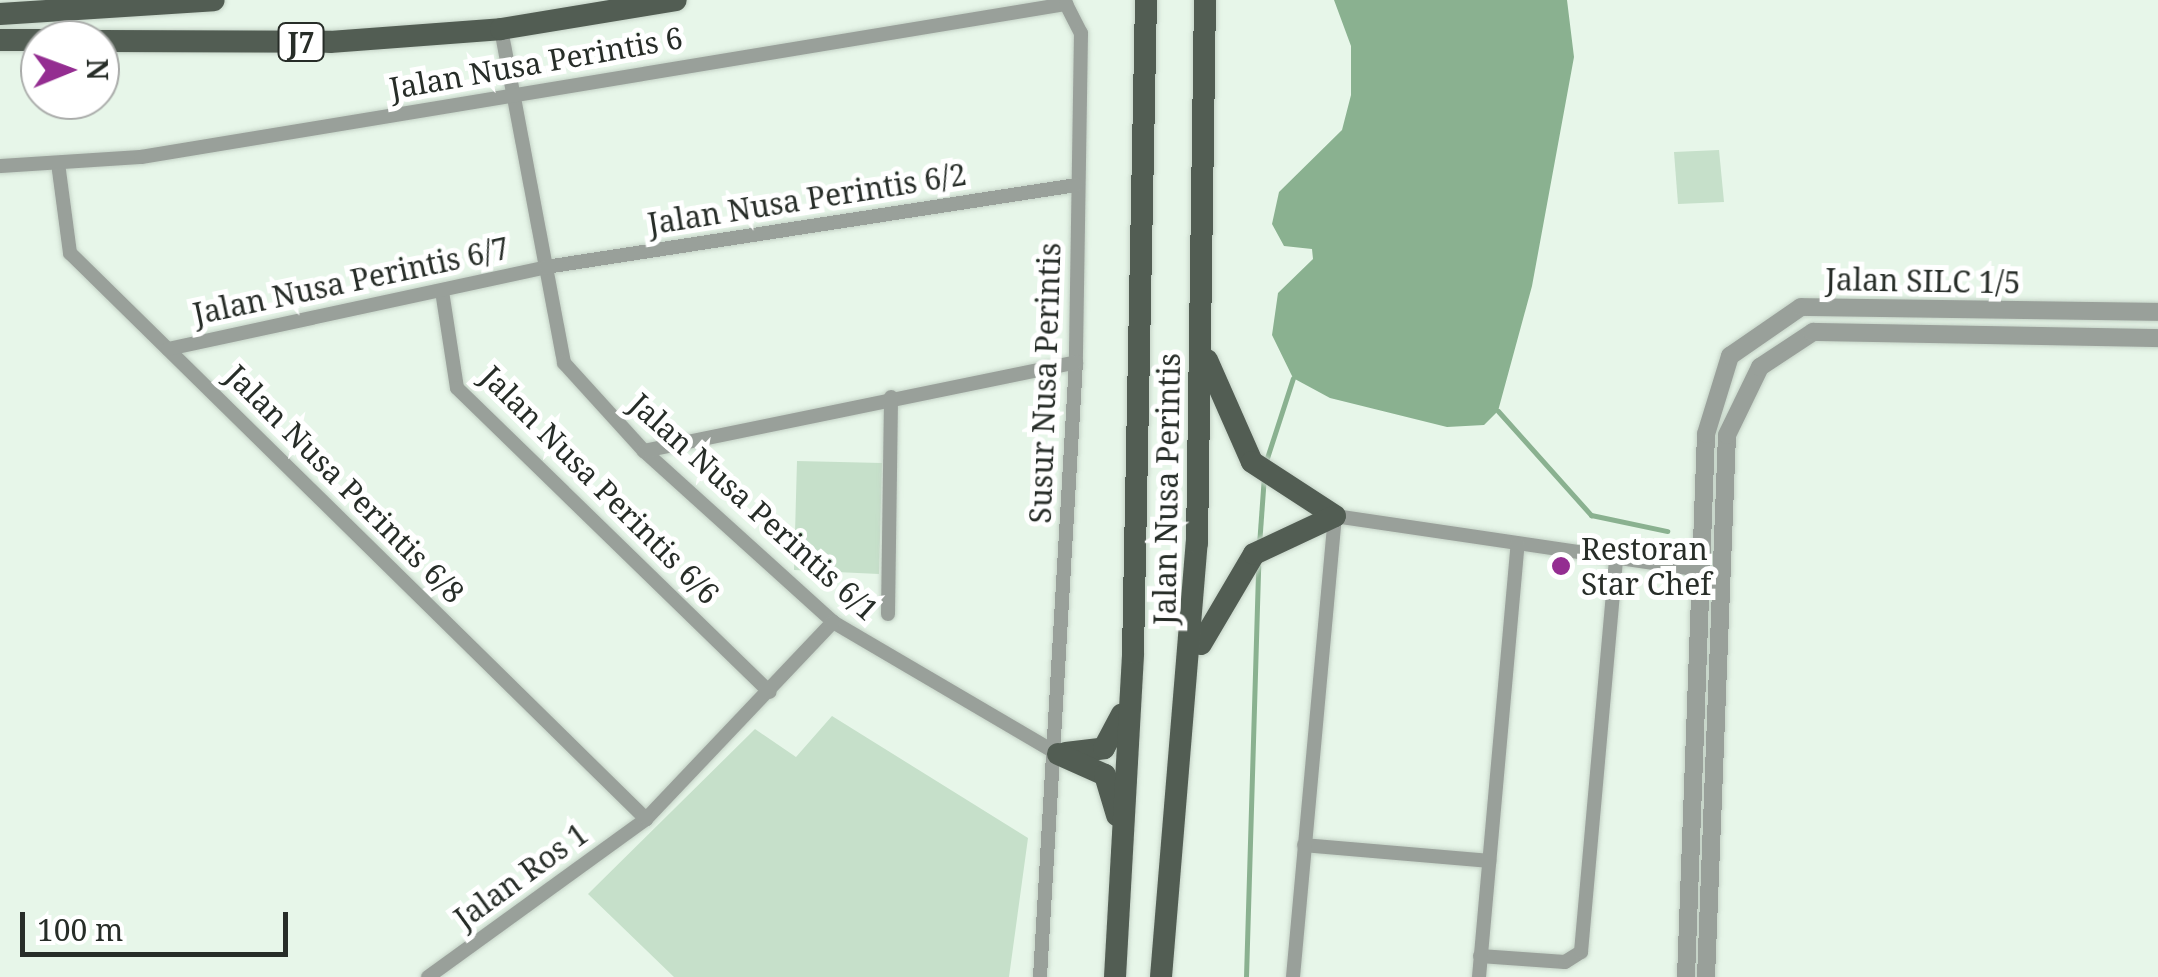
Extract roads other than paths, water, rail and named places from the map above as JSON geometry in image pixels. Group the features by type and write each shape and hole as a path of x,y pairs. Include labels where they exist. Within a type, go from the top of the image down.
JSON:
{"main road":[{"path":"0,14 214,0"},
{"name":"J7","path":"120,41 330,42 501,28 676,0"},
{"name":"Jalan Nusa Perintis","path":"1114,977 1124,878 1133,653 1143,0"},
{"name":"Jalan Nusa Perintis","path":"1164,977 1191,683 1205,0"},
{"path":"1200,338 1222,412 1252,462 1280,486 1335,516"},
{"path":"1191,683 1206,623 1254,554 1280,535 1335,516"},
{"path":"1058,754 1104,748 1118,734 1133,653"},
{"path":"1058,754 1106,775 1114,789 1124,878"}],"street":[{"name":"Jalan Nusa Perintis 6","path":"0,166 58,163 511,96 1049,3 1076,14"},
{"name":"Susur Nusa Perintis","path":"1040,977 1058,754 1076,362 1076,14"},
{"name":"Jalan Nusa Perintis 6/1","path":"501,28 564,362 644,451 833,622 1058,754"},
{"name":"Jalan Nusa Perintis 6/8","path":"58,163 70,252 646,819"},
{"name":"Jalan Nusa Perintis 6/2","path":"546,267 1076,185"},
{"name":"Jalan Nusa Perintis 6/7","path":"168,349 546,267"},
{"name":"Jalan Nusa Perintis 6/6","path":"442,291 457,388 770,692"},
{"name":"Jalan SILC 1/5","path":"1686,977 1710,398 1730,356 1801,307 2158,312"},
{"name":"Jalan SILC 1/5","path":"1706,977 1727,434 1760,367 1813,332 2158,338"},
{"path":"644,451 892,396 1076,362"},
{"path":"888,614 892,396"},
{"path":"1293,977 1335,516 1700,570"},
{"path":"1478,977 1518,544"},
{"path":"1480,956 1565,962 1582,952 1616,556"},
{"name":"Jalan Ros 1","path":"428,977 646,819 833,622"},
{"path":"1304,845 1489,861"}],"waterway":[{"path":"1266,461 1293,378"},
{"path":"1498,411 1591,515 1667,531"},
{"path":"1259,545 1264,476"},
{"path":"1246,977 1258,566"}],"place":[{"name":"Restoran Star Chef","path":"1561,566"}]}
